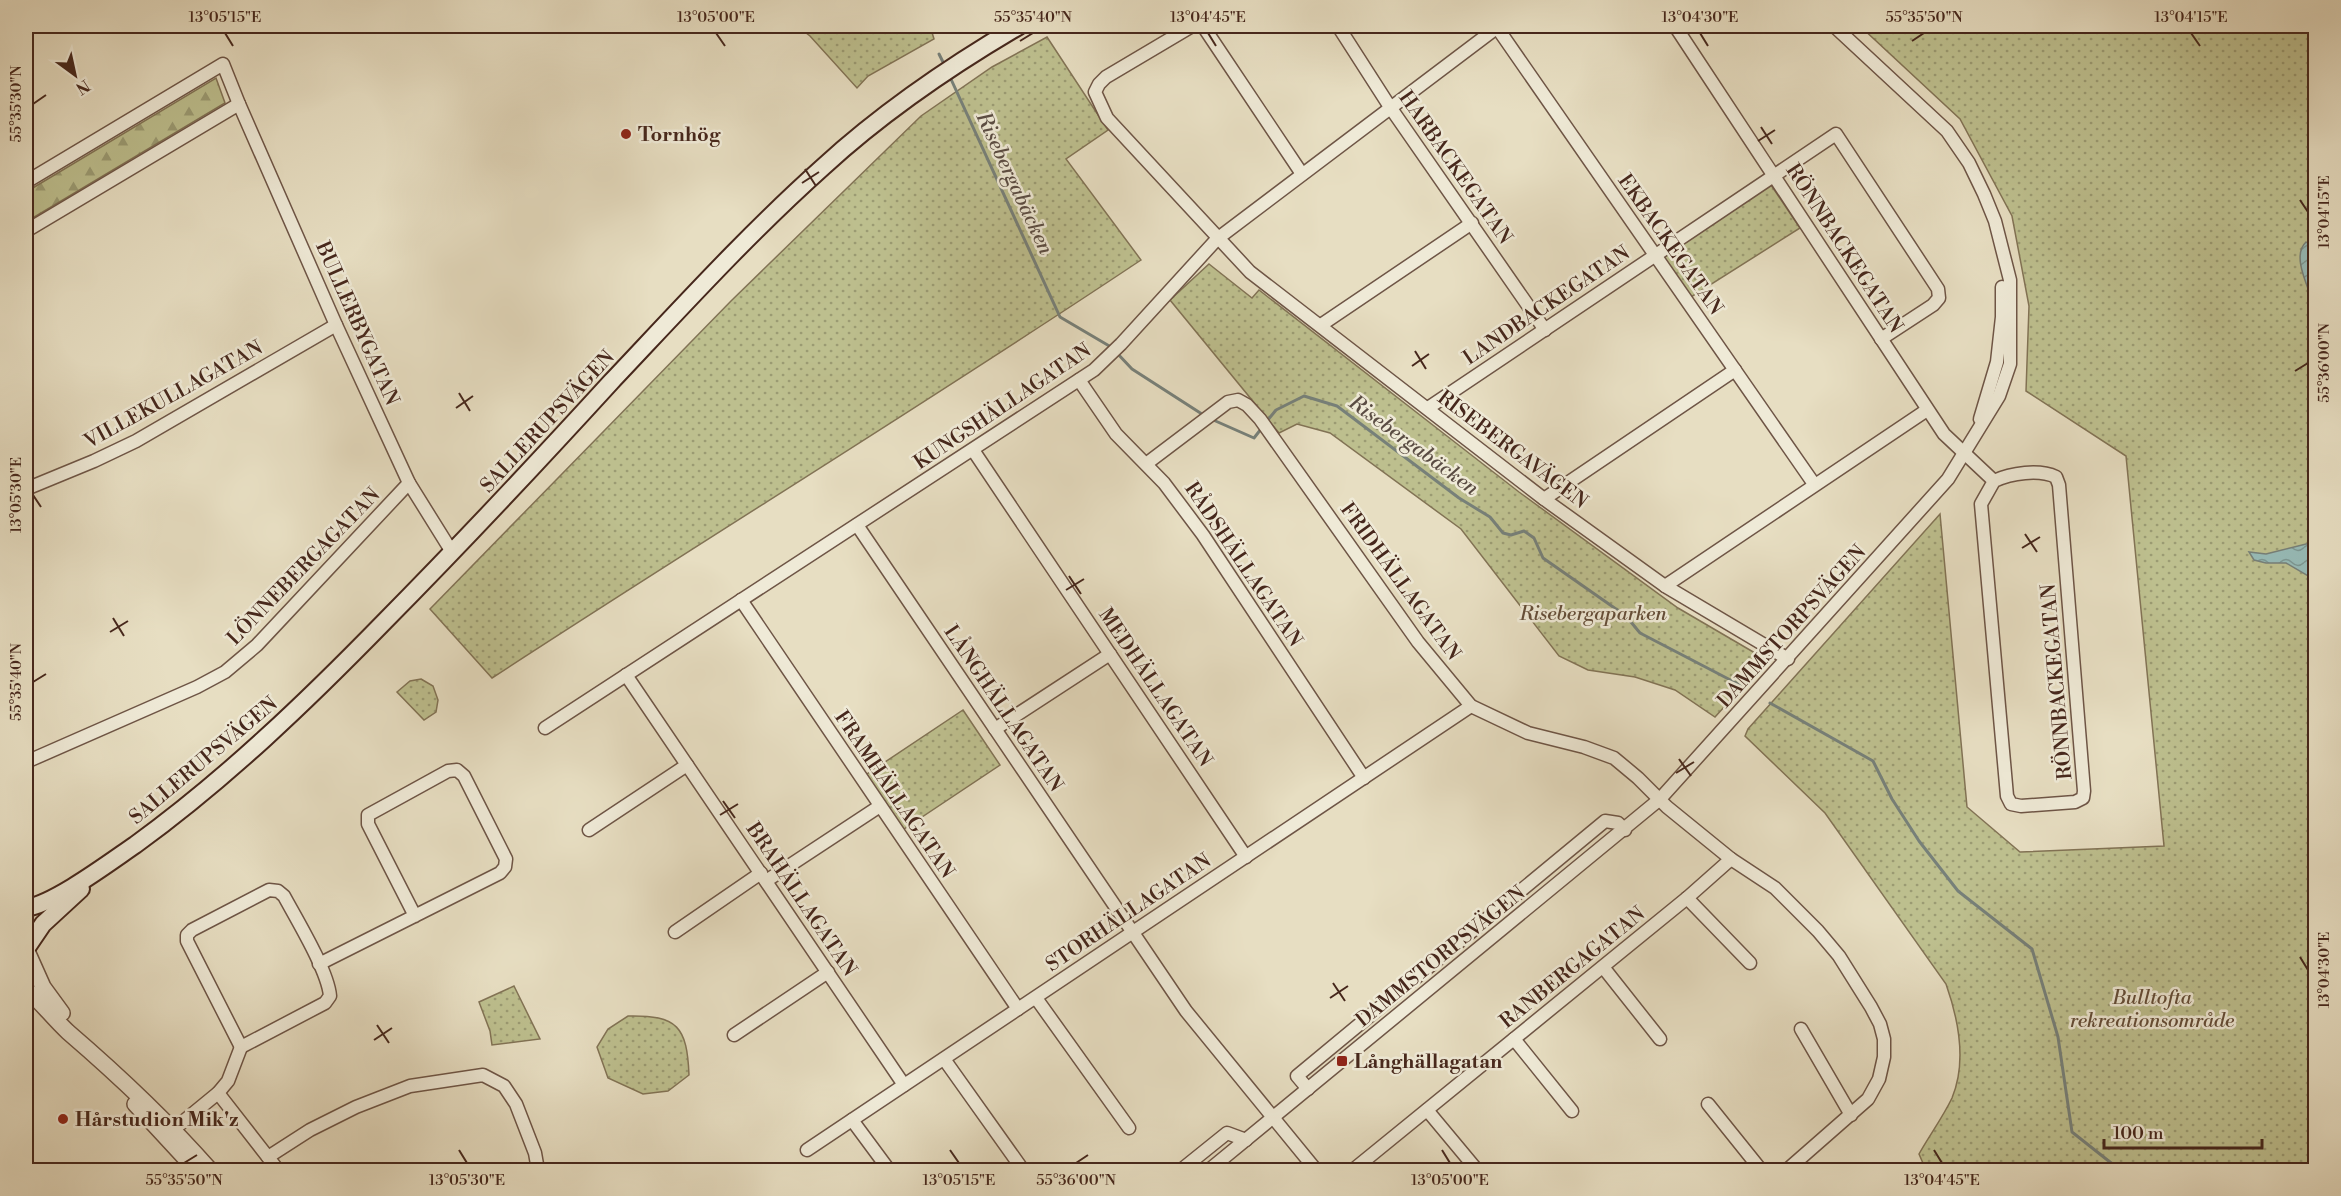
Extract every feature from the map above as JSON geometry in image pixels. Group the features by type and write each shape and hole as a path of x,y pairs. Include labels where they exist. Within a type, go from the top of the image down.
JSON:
{"main road":[{"name":"SALLERUPSVÄGEN","path":"27,947 43,924 116,859 170,819 263,740 346,661 744,243 831,160 879,119 940,75 1019,26"},
{"name":"SALLERUPSVÄGEN","path":"26,908 40,905 116,859"},
{"path":"26,914 31,925 27,947"}],"street":[{"name":"RISEBERGAVÄGEN","path":"1192,26 1106,77 1095,92 1107,118 1217,238 1250,272 1544,499 1665,586 1788,659"},
{"path":"1203,26 1302,174"},
{"name":"HARBACKEGATAN","path":"1338,26 1390,107 1545,330"},
{"name":"KUNGSHÄLLAGATAN","path":"545,728 973,450 1105,361 1217,238 1497,26"},
{"name":"EKBACKEGATAN","path":"1497,26 1814,484"},
{"name":"RÖNNBACKEGATAN","path":"1675,26 1944,434 1994,481"},
{"name":"DAMMSTORPSVÄGEN","path":"1209,1170 1660,799 1948,479 1975,438 1997,362 2002,317 2002,249 1995,222 1969,163 1947,130 1834,26"},
{"name":"BULLERBYGATAN","path":"26,182 223,64 336,325 410,483 452,552"},
{"path":"26,231 239,104"},
{"name":"LANDBACKEGATAN","path":"1428,408 1836,134 1938,289 1939,297 1932,305 1881,339"},
{"path":"1321,325 1472,223"},
{"name":"VILLEKULLAGATAN","path":"26,489 136,441 336,325"},
{"path":"1544,499 1735,370"},
{"name":"RÅDSHÄLLAGATAN","path":"1079,380 1116,434 1164,483 1203,535 1364,778"},
{"name":"FRIDHÄLLAGATAN","path":"1146,464 1228,402 1238,400 1247,405 1260,419 1418,642 1471,706 1528,733 1584,747 1614,758 1731,859 1775,888 1818,931 1839,956 1871,1007 1884,1039 1884,1057 1879,1079 1868,1099 1787,1170"},
{"path":"1665,586 1814,484 1928,410"},
{"name":"MEDHÄLLAGATAN","path":"973,450 1246,857"},
{"name":"RÖNNBACKEGATAN","path":"2046,473 2056,477 2059,485 2084,791 2083,798 2075,802 2021,806 2011,804 2007,796 1981,504 1994,481 2004,476 2046,473"},
{"name":"LÖNNEBERGAGATAN","path":"26,762 197,687 225,672 257,645 410,483"},
{"name":"LÅNGHÄLLAGATAN","path":"857,525 1186,1011 1316,1170"},
{"name":"FRAMHÄLLAGATAN","path":"741,600 1018,1010"},
{"path":"995,729 1110,654"},
{"name":"BRAHÄLLAGATAN","path":"626,675 904,1085"},
{"name":"STORHÄLLAGATAN","path":"807,1150 1471,706"},
{"path":"589,830 687,765"},
{"path":"319,964 416,916 500,873 505,867 506,859 464,776 457,770 448,771 368,815 368,824 416,916"},
{"path":"675,932 880,806"},
{"name":"DAMMSTORPSVÄGEN","path":"1308,1089 1297,1076 1605,821 1618,822 1625,830"},
{"name":"RANBERGAGATAN","path":"1353,1170 1687,898 1731,859"},
{"path":"169,1133 218,1093 228,1081 241,1047 325,1003 330,996 330,988 319,964 284,896 278,891 269,890 192,930 187,935 187,941 241,1047"},
{"path":"1687,898 1750,963"},
{"path":"27,947 43,987 87,1047 105,1066 113,1081 210,1170"},
{"path":"1603,967 1660,1039"},
{"path":"734,1035 828,972"},
{"path":"26,989 66,1030 87,1047"},
{"path":"1036,998 1129,1128"},
{"path":"1801,1029 1851,1115"},
{"path":"1514,1039 1572,1111"},
{"path":"944,1059 1023,1170"},
{"path":"268,1158 310,1130 356,1107 410,1086 483,1075 504,1086 516,1104 535,1153 538,1170"},
{"path":"218,1093 278,1170"},
{"path":"1708,1104 1761,1170"},
{"path":"1427,1110 1477,1170"},
{"path":"852,1120 889,1170"},
{"path":"169,1133 196,1170"},
{"path":"1181,1170 1227,1133 1246,1140"}],"green space":[{"path":"797,26 930,26 934,39 868,76 857,88 810,36"},
{"name":"Bulltofta rekreationsområde","path":"1860,26 2315,26 2315,1170 1926,1170 1919,1154 1952,1098 1959,1070 1957,1026 1946,984 1825,813 1745,736 1748,729 1940,514 1967,807 2020,852 2164,846 2126,456 2026,391 2029,306 2012,216 1960,119"},
{"path":"1047,37 1108,130 1066,159 1141,260 980,366 492,678 430,609 731,301 921,116 992,67"},
{"path":"216,78 225,103 26,222 26,192"},
{"path":"1771,185 1800,228 1691,297 1664,257"},
{"name":"Risebergaparken","path":"1209,264 1252,298 1259,290 1519,492 1678,608 1767,660 1715,717 1675,690 1635,677 1588,670 1559,656 1461,529 1330,433 1297,424 1279,433 1170,300"},
{"path":"421,679 433,686 438,700 436,712 424,720 397,692 410,681"},
{"path":"963,710 1000,765 898,833 861,778"},
{"path":"514,986 540,1039 492,1045 490,1031 479,1002"},
{"path":"628,1016 658,1018 677,1027 682,1035 686,1045 689,1075 668,1091 643,1094 608,1078 597,1047 608,1029"}],"water":[{"path":"2306,242 2315,249 2315,309 2301,265 2300,256"},
{"path":"2315,543 2315,580 2286,563 2266,563 2254,560 2249,552 2266,554"}],"waterway":[{"name":"Risebergabäcken","path":"939,54 945,66"},
{"name":"Risebergabäcken","path":"950,77 1060,317 1111,347"},
{"name":"Risebergabäcken","path":"1116,352 1132,369 1205,416"},
{"name":"Risebergabäcken","path":"1267,421 1276,410 1304,396 1337,406 1459,498 1490,517 1503,533 1511,535 1524,531 1534,538 1543,558 1626,616 1640,633 1742,686"},
{"name":"Risebergabäcken","path":"1211,419 1254,438 1261,429"},
{"path":"1770,703 1873,761 1892,799 1919,841 1958,891 2032,949 2058,1037 2072,1132 2120,1170"}],"place":[{"name":"Tornhög","path":"626,134"},
{"name":"Långhällagatan","path":"1342,1061"},
{"name":"Hårstudion Mik'z","path":"63,1119"}]}
